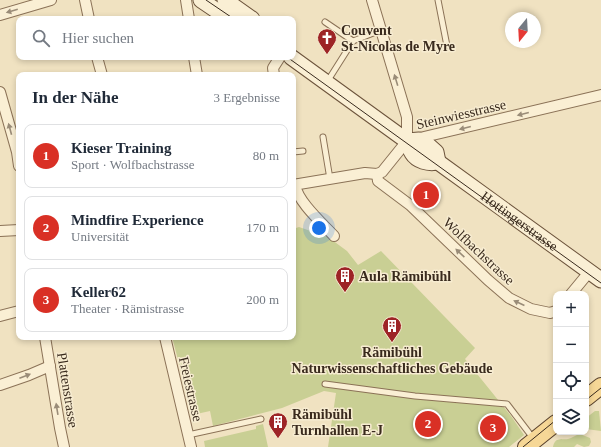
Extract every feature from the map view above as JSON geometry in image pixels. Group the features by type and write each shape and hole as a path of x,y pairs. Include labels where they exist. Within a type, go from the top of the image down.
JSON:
{"main road":[{"path":"201,0 227,16"},
{"path":"225,0 248,16"},
{"name":"Hottingerstrasse","path":"295,60 407,141 416,158 427,163 438,162 595,275"},
{"path":"589,396 601,386"},
{"path":"531,444 553,426"}],"street":[{"path":"0,15 51,0"},
{"path":"85,0 88,16"},
{"path":"186,0 189,16"},
{"path":"372,0 407,117 407,141"},
{"path":"98,60 101,72"},
{"path":"194,60 196,72"},
{"path":"274,72 273,68 278,60"},
{"path":"0,92 16,145"},
{"name":"Steinwiesstrasse","path":"377,174 382,172 407,141 601,95"},
{"path":"296,185 365,173 377,174"},
{"name":"Wolfbachstrasse","path":"377,174 378,181 410,205 488,280 509,298 530,309 550,313 553,312"},
{"path":"296,191 301,200 334,236"},
{"path":"0,231 16,230"},
{"path":"575,291 595,275"},
{"path":"0,316 16,312"},
{"name":"Plattenstrasse","path":"46,340 64,447"},
{"name":"Freiestrasse","path":"165,340 191,447"},
{"path":"0,385 50,366"}],"lane":[{"path":"210,0 229,16"},
{"path":"438,0 447,46"},
{"path":"325,22 352,41"},
{"path":"326,82 352,41 382,35"},
{"path":"323,137 330,179"},
{"path":"296,152 303,151"},
{"path":"325,384 415,396 507,404 531,444"},
{"path":"188,435 261,419"}],"green space":[{"path":"299,227 328,237 347,251 358,265 381,251 475,348 465,359 511,416 524,435 509,447 328,447 336,393 324,391 282,408 213,426 210,411 192,415 193,399 184,382 173,340 296,340 296,228"},
{"path":"595,411 599,411 601,431 589,429 589,416"},
{"path":"263,424 268,447 205,447 204,441 256,429 256,426"},
{"path":"578,435 582,435 590,438 591,442 589,446 584,447 577,444 574,447 553,447 557,440 568,439"}],"tram line":[{"path":"206,0 230,16"},
{"path":"291,60 601,283"},
{"path":"587,399 601,388"},
{"path":"523,447 553,422"}],"place":[{"name":"Couvent St-Nicolas de Myre","path":"327,55"},
{"name":"Kieser Training","path":"426,195"},
{"name":"Aula Rämibühl","path":"345,293"},
{"name":"Rämibühl Naturwissenschaftliches Gebäude","path":"392,343"},
{"name":"Mindfire Experience","path":"428,424"},
{"name":"Keller62","path":"493,428"},
{"name":"Rämibühl Turnhallen E-J","path":"278,439"}]}
